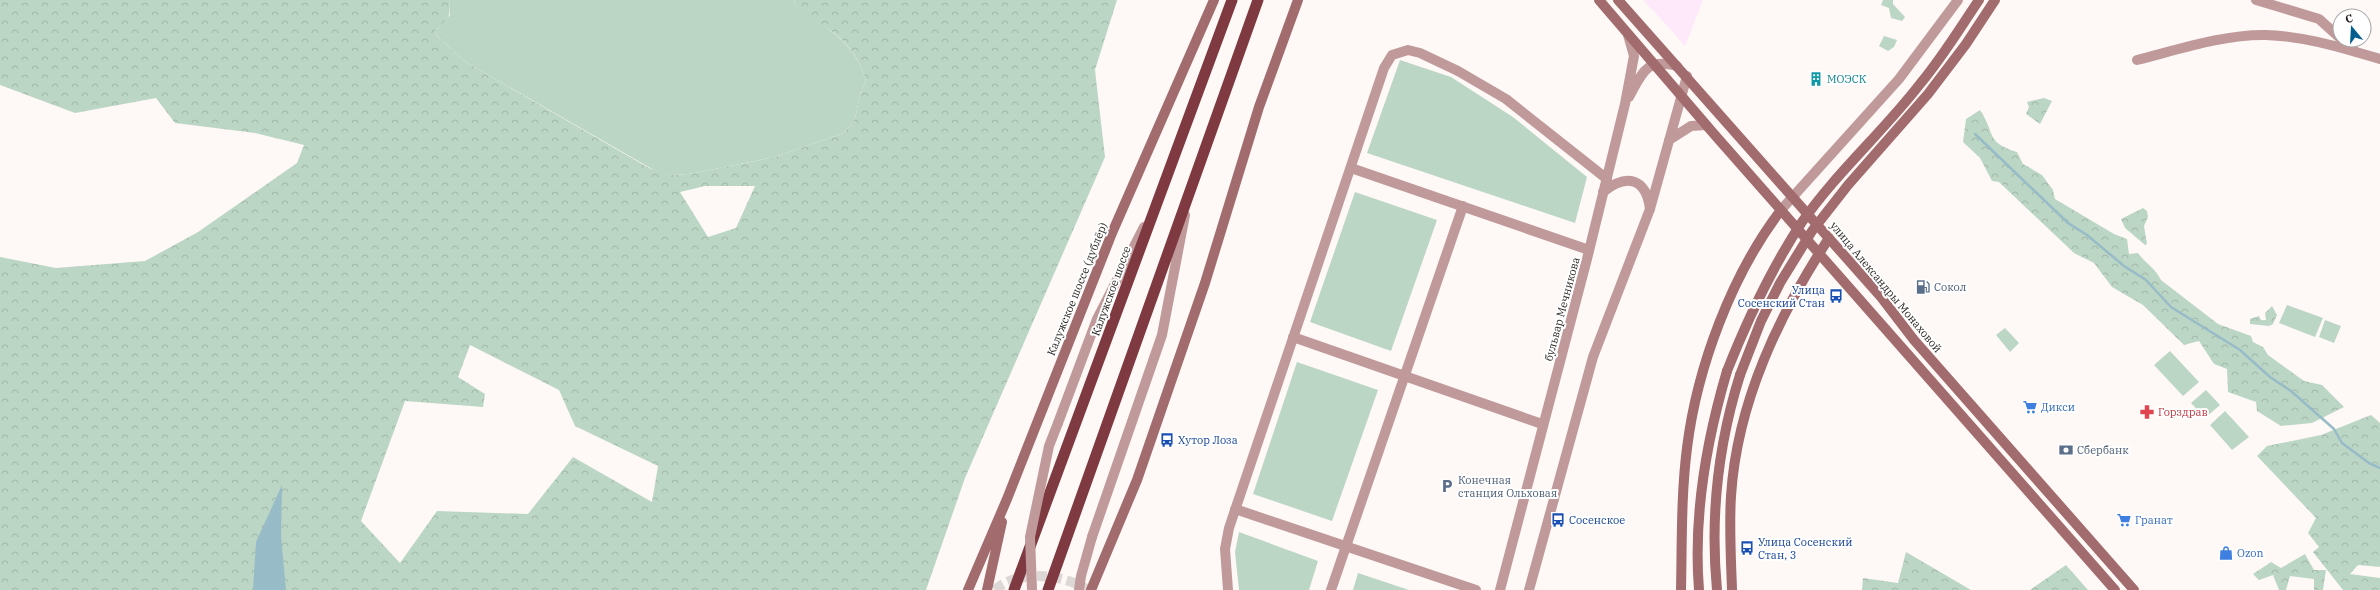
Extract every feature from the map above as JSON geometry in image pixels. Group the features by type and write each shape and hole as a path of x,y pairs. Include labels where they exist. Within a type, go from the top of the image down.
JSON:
{"highway":[{"name":"Калужское шоссе","path":"1014,590 1232,0"},
{"path":"1048,590 1258,0"}],"main road":[{"name":"Калужское шоссе (дублёр)","path":"968,590 1007,499 1112,233 1214,0"},
{"path":"1091,590 1137,480 1205,283 1259,108 1298,0"},
{"path":"1598,0 1780,210 2115,590"},
{"name":"улица Александры Монаховой","path":"1618,0 1793,196 1881,297 1918,345 2134,590"},
{"path":"1699,590 1698,545 1705,456 1727,370 1753,308 1770,275 1803,222 1839,175 1920,84 1980,0"},
{"path":"1717,590 1715,534 1720,454 1728,416 1740,375 1761,321 1780,282 1812,231 1848,185 1928,94 1966,44 1995,0"},
{"path":"1681,590 1683,482 1694,408 1706,362 1727,304 1752,255 1780,210"},
{"path":"1732,590 1731,496 1740,433 1754,383 1772,340 1819,253 1829,238"},
{"path":"987,590 1007,499"}],"street":[{"path":"1780,210 1899,79 1958,0"},
{"path":"2256,0 2319,19 2332,31"},
{"name":"бульвар Мечникова","path":"1500,590 1542,424 1589,250 1625,104 1634,56 1628,33"},
{"path":"2137,60 2196,45 2243,36 2265,35 2319,41 2380,59"},
{"path":"2351,48 2356,52"},
{"path":"1228,590 1225,549 1227,534 1387,62 1396,52 1408,50 1420,53 1494,90 1606,179"},
{"path":"1625,104 1643,73 1655,64 1662,62 1677,66"},
{"path":"1529,590 1593,357 1650,209 1686,76"},
{"path":"1669,140 1691,126 1706,125"},
{"path":"1351,168 1589,250"},
{"path":"1603,192 1619,182 1629,180 1637,182 1649,196 1650,209"},
{"path":"1032,590 1030,538 1049,446 1097,319 1160,194"},
{"path":"1079,590 1092,537 1162,335 1188,199"},
{"path":"1331,590 1463,206"},
{"path":"1293,338 1542,424"},
{"path":"1235,509 1476,590"}],"shaded area":[{"path":"1643,0 1703,0 1685,46 1663,21"}],"green space":[{"path":"0,0 449,0 448,18 435,31 437,36 464,61 649,168 669,175 689,174 775,157 841,134 853,122 859,97 866,82 858,60 848,46 830,30 803,15 796,6 794,0 1117,0 1095,70 1105,157 965,478 926,590 0,590 0,257 56,268 145,261 198,232 297,163 304,145 255,133 175,123 156,98 75,113 0,85","holes":["705,186 755,186 736,228 708,237 680,192","470,345 559,390 575,426 658,466 652,502 573,457 528,514 437,511 400,563 361,521 405,401 483,407 485,394 458,377"]},
{"path":"449,0 794,0 796,6 804,15 831,31 843,41 862,68 866,82 859,97 853,122 841,134 775,157 689,174 669,175 659,173 464,61 437,36 435,31 450,15"},
{"path":"1883,0 1893,0 1893,4 1905,17 1902,21 1891,18 1889,8 1881,5"},
{"path":"1884,36 1897,40 1894,47 1888,51 1879,46"},
{"path":"1400,60 1451,77 1513,117 1587,177 1575,223 1367,153"},
{"path":"2044,98 2052,101 2040,124 2026,114 2029,107 2027,102"},
{"path":"1980,110 1995,141 2000,145 2017,152 2023,164 2042,175 2053,190 2055,199 2114,234 2127,239 2129,254 2138,253 2161,280 2218,324 2251,336 2253,342 2263,347 2268,355 2304,381 2322,385 2344,407 2312,423 2281,426 2257,411 2256,402 2228,392 2227,369 2214,364 2199,341 2184,345 2143,305 2112,287 2094,263 2074,253 1999,182 1992,181 1980,158 1963,142 1966,119"},
{"path":"1355,192 1437,220 1391,351 1310,322"},
{"path":"2143,208 2147,211 2148,217 2144,226 2147,244 2145,245 2125,228 2121,219"},
{"path":"2287,305 2323,318 2315,337 2279,323"},
{"path":"2272,306 2277,315 2273,324 2269,326 2250,324 2250,319 2259,316 2261,320 2266,320 2265,313"},
{"path":"2325,320 2341,326 2334,343 2319,337"},
{"path":"2005,328 2019,343 2010,352 1996,335"},
{"path":"2170,351 2199,382 2183,396 2154,365"},
{"path":"1297,362 1378,390 1332,521 1253,494"},
{"path":"2206,390 2220,405 2205,418 2191,403"},
{"path":"2225,411 2249,437 2232,450 2210,425"},
{"path":"2371,415 2380,423 2380,567 2358,565 2350,574 2380,578 2380,590 2343,590 2313,552 2319,547 2308,533 2316,518 2257,456 2267,446 2321,435"},
{"path":"1239,532 1318,561 1309,590 1239,590 1235,552"},
{"path":"1906,552 1971,590 1862,590 1863,578 1898,583"},
{"path":"2305,554 2314,570 2326,570 2323,590 2314,590 2314,579 2290,576 2286,590 2279,590 2273,575 2259,580 2253,574 2271,562 2281,568"},
{"path":"2066,565 2088,590 2030,590"},
{"path":"1358,573 1409,590 1353,590"}],"water":[{"path":"282,485 281,536 286,590 253,590 256,542"}],"waterway":[{"path":"1975,134 2068,223 2087,235 2124,266 2146,280 2171,307 2240,350 2270,377 2291,391 2334,429 2342,443 2369,463 2380,468"}],"tunnel":[{"path":"995,590 1005,583 1016,579 1041,576 1067,580 1088,590"}],"place":[{"name":"МОЭСК","path":"1816,79"},
{"name":"Сокол","path":"1923,287"},
{"name":"Улица Сосенский Стан","path":"1836,296"},
{"name":"Дикси","path":"2030,407"},
{"name":"Горздрав","path":"2147,412"},
{"name":"Хутор Лоза","path":"1167,440"},
{"name":"Сбербанк","path":"2066,450"},
{"name":"Конечная станция Ольховая","path":"1447,486"},
{"name":"Сосенское","path":"1558,520"},
{"name":"Гранат","path":"2124,520"},
{"name":"Улица Сосенский Стан, 3","path":"1747,548"},
{"name":"Ozon","path":"2226,553"}]}
